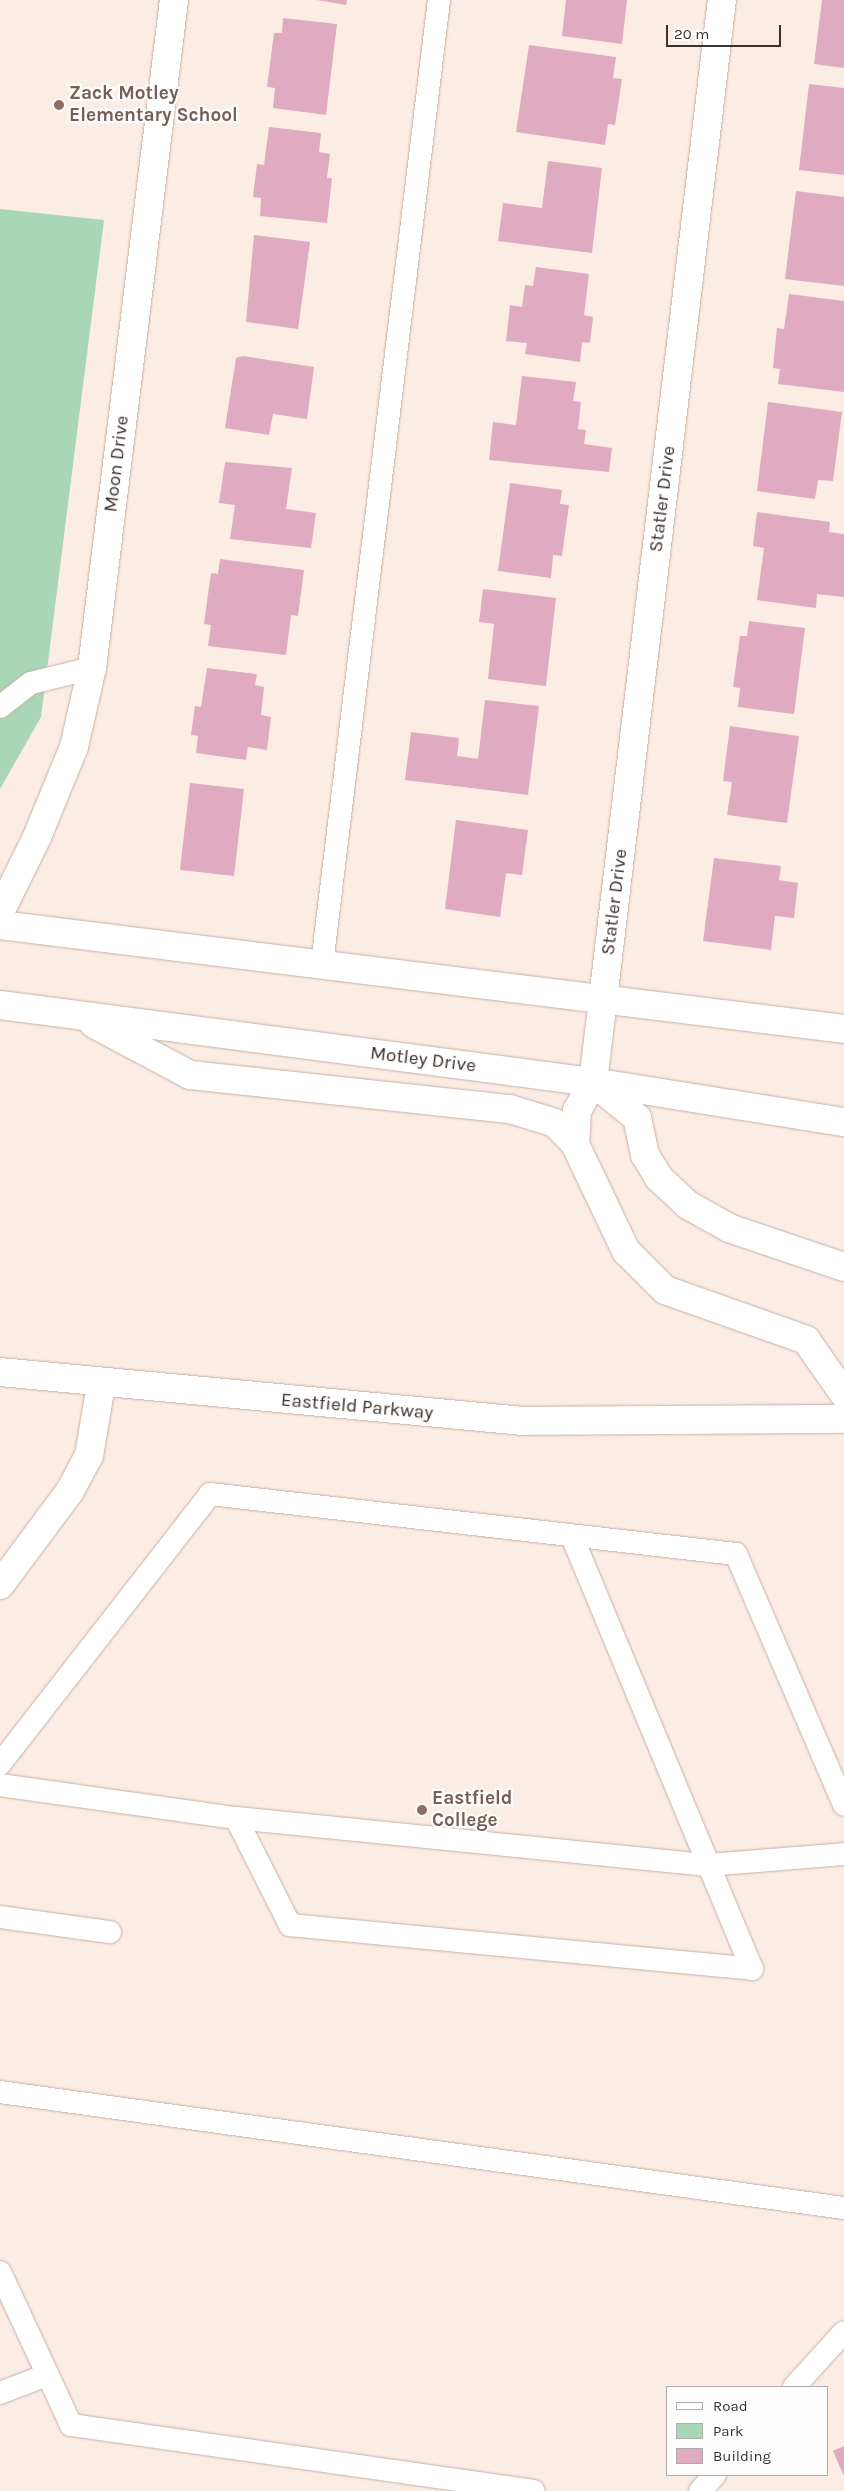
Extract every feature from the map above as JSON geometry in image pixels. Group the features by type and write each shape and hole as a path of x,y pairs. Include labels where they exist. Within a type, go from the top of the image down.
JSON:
{"street":[{"name":"Moon Drive","path":"0,912 37,837 74,746 92,668 174,0"},
{"name":"Statler Drive","path":"593,1082 722,0"},
{"path":"0,925 844,1029"},
{"name":"Motley Drive","path":"0,1005 593,1082 844,1122"},
{"path":"80,1016 190,1075 510,1109 555,1123 575,1144 626,1251 665,1290 806,1340 844,1394"},
{"path":"575,1144 577,1112 593,1082 637,1118 645,1155 659,1178 688,1205 729,1228 844,1267"},
{"name":"Eastfield Parkway","path":"0,1372 101,1384 523,1422 844,1418"},
{"path":"0,1585 70,1491 89,1456 101,1384"}],"lane":[{"path":"322,964 439,0"},
{"path":"0,707 31,683 92,668"},
{"path":"0,1764 210,1494 736,1554 844,1805"},
{"path":"236,1818 290,1926 752,1969 572,1536"},
{"path":"0,1784 236,1818 708,1865 844,1854"},
{"path":"0,1917 110,1932"},
{"path":"0,2092 844,2208"},
{"path":"0,2272 71,2425 533,2491"},
{"path":"795,2386 844,2332"},
{"path":"0,2393 47,2375"},
{"path":"700,2491 714,2476"}],"green space":[{"path":"0,209 104,220 41,717 0,789"}],"building":[{"path":"317,0 347,0 346,5"},
{"path":"566,0 627,0 622,44 562,36"},
{"path":"822,0 844,0 844,68 814,64"},
{"path":"283,18 337,24 326,115 273,108 275,88 267,87 274,33 282,33"},
{"path":"529,45 616,57 613,78 622,79 615,125 608,124 605,145 516,132"},
{"path":"809,84 844,88 844,175 799,170"},
{"path":"269,127 321,133 319,152 330,154 327,178 332,178 327,223 260,216 261,198 253,197 257,164 264,165"},
{"path":"548,161 602,168 592,253 498,241 503,203 542,208"},
{"path":"796,191 844,197 844,286 785,279"},
{"path":"254,235 310,242 298,329 246,322"},
{"path":"536,267 589,274 584,315 593,317 590,343 582,342 580,362 525,354 527,343 506,341 510,305 522,307 525,285 533,286"},
{"path":"789,294 844,301 844,392 778,384 780,369 773,368 777,328 784,329"},
{"path":"243,356 314,367 307,419 273,414 269,435 225,428 236,358"},
{"path":"522,376 576,382 573,401 581,402 578,429 586,430 584,444 612,448 609,472 489,460 493,422 516,425"},
{"path":"768,402 842,412 833,481 818,480 815,499 757,491"},
{"path":"225,462 292,468 286,509 316,513 311,548 230,539 235,505 219,503"},
{"path":"510,483 562,490 560,504 569,505 562,556 553,555 551,578 498,571"},
{"path":"757,512 830,522 829,532 844,534 844,597 817,594 816,608 757,600 764,548 753,546"},
{"path":"220,559 304,570 298,616 291,615 286,655 208,646 211,625 204,624 211,573 218,574"},
{"path":"483,589 556,598 546,686 488,679 494,624 479,622"},
{"path":"749,621 805,628 794,714 738,707 740,688 733,687 740,636 747,636"},
{"path":"207,668 257,674 255,685 264,687 261,715 271,717 267,750 248,747 246,760 196,753 198,736 191,735 195,706 201,707"},
{"path":"485,700 539,706 528,795 405,780 411,732 459,738 457,756 478,759"},
{"path":"730,726 799,736 787,823 727,815 732,782 723,781"},
{"path":"190,783 244,789 234,876 180,870"},
{"path":"456,820 528,830 522,875 506,873 500,917 445,909"},
{"path":"714,858 781,866 779,880 798,883 794,918 775,916 771,950 703,941"},
{"path":"844,2446 844,2476 833,2451"}],"place":[{"name":"Zack Motley Elementary School","path":"59,105"},
{"name":"Eastfield College","path":"422,1810"}]}
